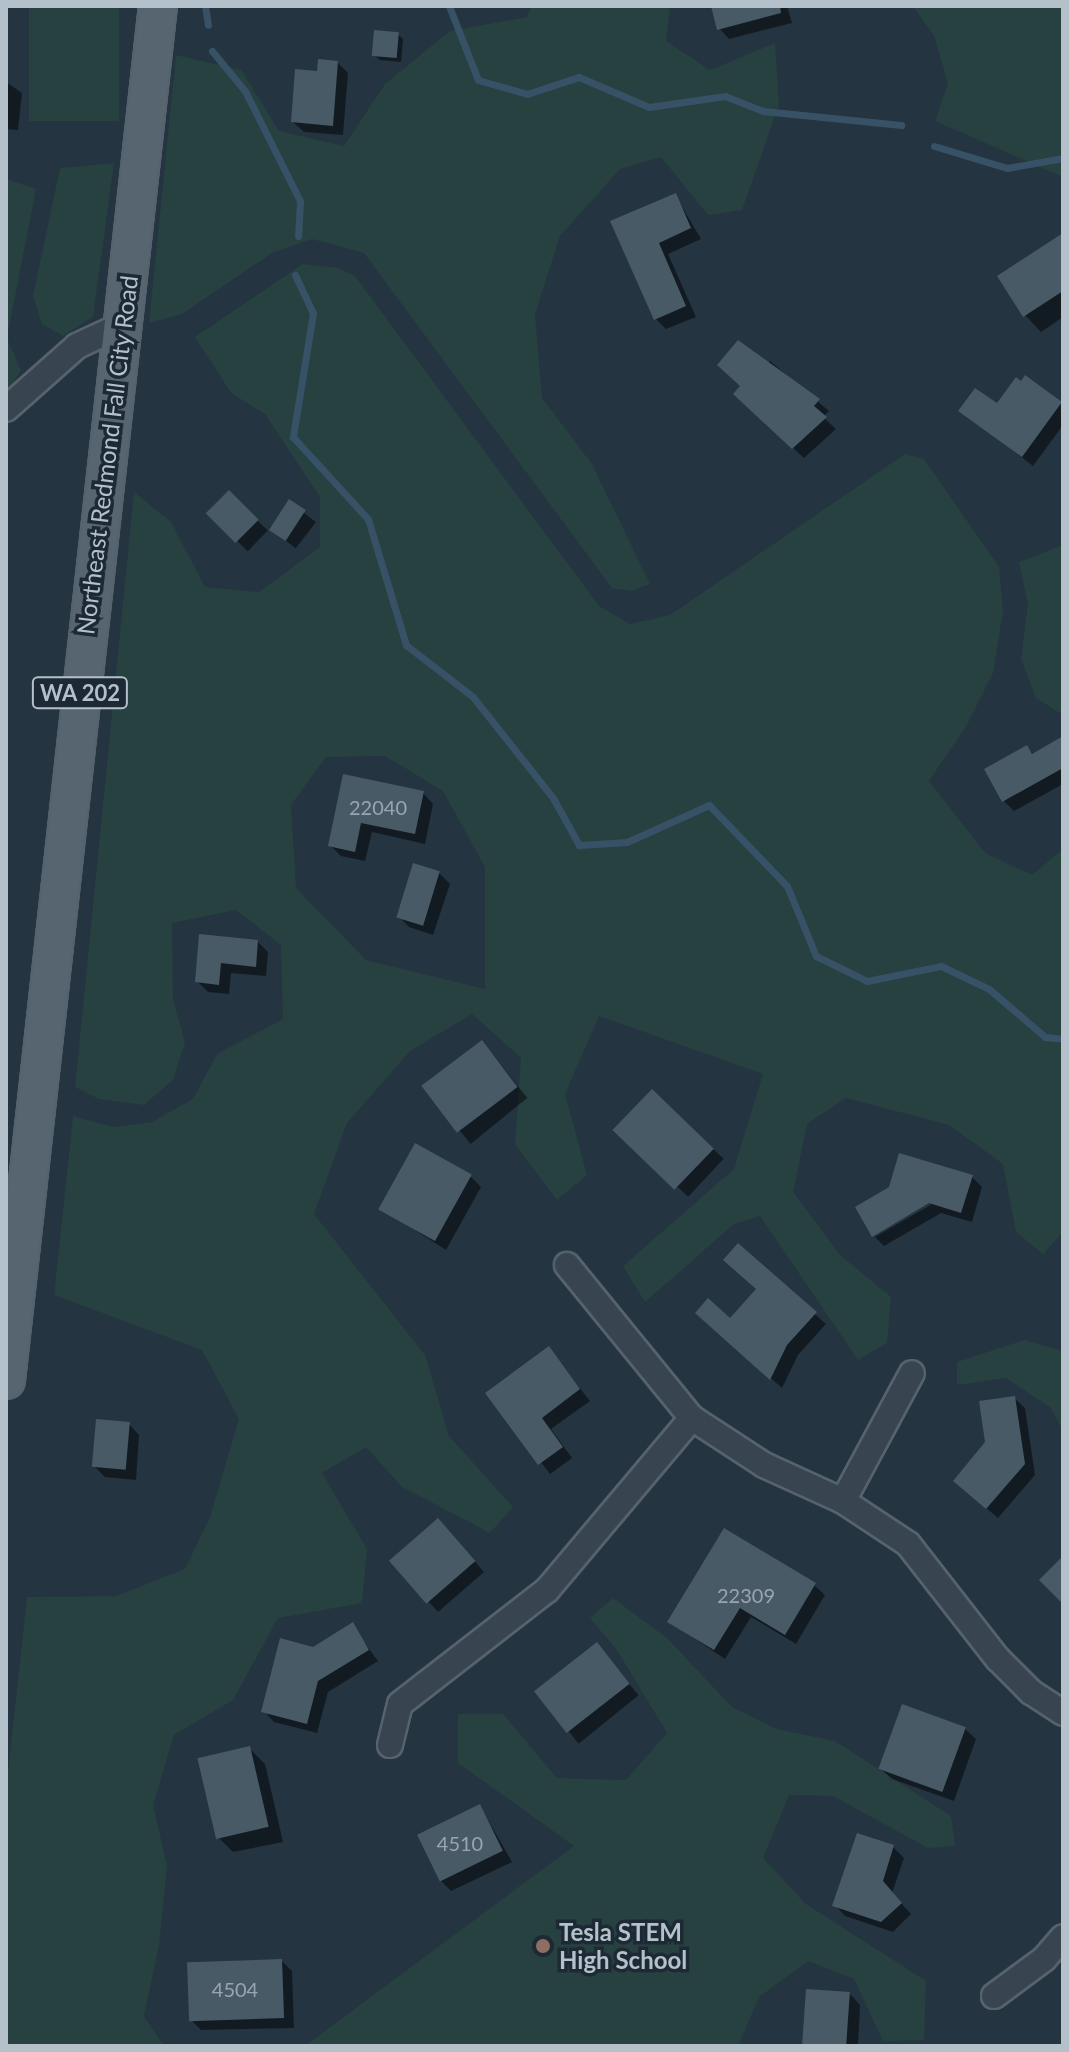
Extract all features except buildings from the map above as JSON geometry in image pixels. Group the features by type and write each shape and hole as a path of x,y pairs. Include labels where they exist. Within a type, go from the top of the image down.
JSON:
{"main road":[{"name":"Northeast Redmond Fall City Road","path":"6,1380 16,1185 122,325 158,6"}],"street":[{"path":"6,409 77,346 122,325"},
{"path":"567,1265 692,1418 764,1465 843,1501 908,1544 998,1659 1031,1692 1063,1713"},
{"path":"843,1501 912,1373"},
{"path":"390,1745 400,1704 547,1590 692,1418"},
{"path":"994,1996 1044,1959 1063,1937"}],"green space":[{"path":"29,6 119,6 119,121 29,121"},
{"path":"532,6 670,6 666,41 710,70 775,43 779,105 742,210 708,215 661,157 620,169 560,236 535,314 542,398 592,464 650,584 631,591 612,588 364,253 312,239 272,253 182,314 149,323 176,55 241,70 279,131 344,146 385,84 450,31 527,17"},
{"path":"913,6 1063,6 1063,177 935,121 948,83 934,36"},
{"path":"114,163 93,317 63,336 42,324 33,296 60,168"},
{"path":"6,179 36,189 7,338 21,371 6,391"},
{"path":"303,264 338,268 355,276 599,606 630,624 670,615 905,454 924,459 999,567 1003,611 993,673 967,725 929,781 985,853 1032,875 1063,849 1063,1232 1043,1254 1016,1232 1003,1164 949,1125 846,1098 807,1124 793,1192 840,1255 891,1297 887,1343 858,1360 760,1216 734,1224 645,1302 623,1266 734,1169 763,1074 599,1016 565,1094 587,1175 557,1200 515,1144 521,1058 472,1014 410,1051 347,1123 314,1214 425,1355 449,1436 513,1507 490,1533 402,1487 366,1447 322,1473 367,1549 362,1603 278,1618 233,1700 174,1735 153,1805 167,1866 159,1946 144,2016 164,2046 6,2046 6,1789 27,1597 116,1596 185,1569 210,1517 239,1419 202,1350 54,1295 73,1116 113,1127 152,1122 193,1099 217,1054 283,1019 281,945 236,910 172,923 173,1000 185,1042 173,1080 144,1105 99,1099 75,1087 134,492 171,522 205,587 259,592 320,547 320,497 265,414 231,393 195,337","holes":["385,756 443,791 485,867 485,989 366,960 296,888 291,805 326,757"]},
{"path":"1063,545 1063,715 1036,698 1021,659 1028,604 1019,562"},
{"path":"1024,1340 1063,1351 1063,1431 1051,1408 1006,1378 957,1385 957,1362"},
{"path":"613,1598 667,1638 732,1707 777,1729 835,1741 951,1816 955,1846 928,1848 833,1796 789,1795 763,1858 806,1904 926,1981 924,2040 883,2041 854,1979 808,1961 759,1997 738,2046 305,2046 574,1846 458,1763 458,1714 503,1714 557,1778 626,1780 667,1733 617,1650 590,1618"}],"waterway":[{"path":"205,6 208,25"},
{"path":"449,6 478,80 527,94 579,77 649,107 725,96 763,111 901,125"},
{"path":"212,51 245,91 300,201 298,236"},
{"path":"934,146 1007,168 1063,158"},
{"path":"295,275 313,313 293,437 368,519 406,645 473,697 553,798 579,845 627,842 709,805 787,886 816,956 867,981 941,966 989,989 1045,1037 1063,1039"}],"place":[{"name":"Tesla STEM High School","path":"543,1946"}]}
